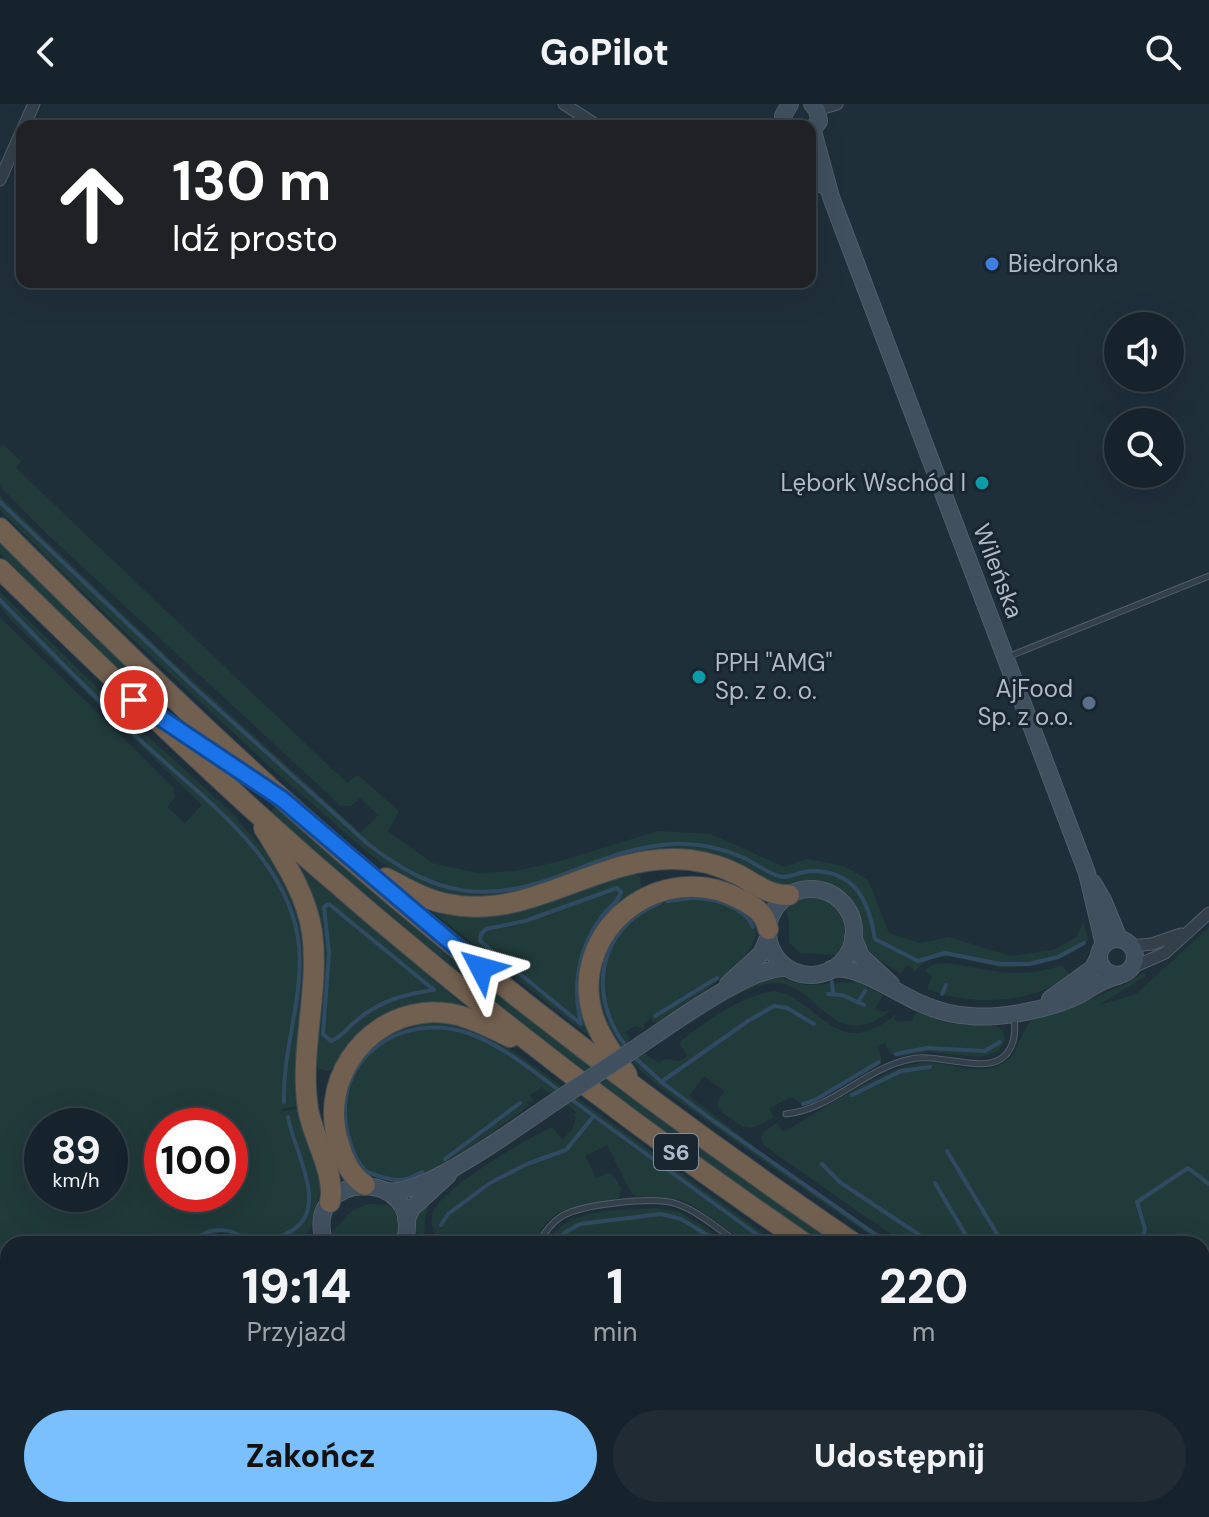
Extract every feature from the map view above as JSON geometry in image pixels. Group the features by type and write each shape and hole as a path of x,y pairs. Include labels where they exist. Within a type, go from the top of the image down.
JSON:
{"highway":[{"name":"S6","path":"0,528 153,680 282,799 481,968 636,1088 844,1236"},
{"name":"S6","path":"0,569 134,700 258,814 390,928 549,1056 684,1158 795,1236"},
{"path":"258,814 294,877 312,932 313,974 305,1081 314,1133 331,1182 330,1202"},
{"path":"355,862 431,900 464,907 499,906 521,901 611,869 659,859 709,864 773,894 789,895"},
{"path":"636,1088 599,1031 590,999 593,961 599,944 615,921 635,902 651,894 676,887 704,887 724,891 750,904 762,914 768,934"},
{"path":"365,1185 352,1174 343,1156 337,1137 335,1100 346,1064 356,1049 374,1033 407,1016 444,1013 478,1021 549,1056"}],"main road":[{"path":"815,107 819,121 816,126"},
{"name":"Wileńska","path":"816,146 831,197 1113,946"},
{"name":"Wileńska","path":"816,171 831,197"},
{"path":"719,993 761,954 773,911 789,895 811,889 836,898 848,911 853,937 861,956 901,993"},
{"path":"768,934 775,956 787,968"},
{"path":"831,969 847,954 853,937"},
{"path":"323,1236 324,1214 330,1202 347,1188 365,1185 386,1191 408,1190 458,1166 719,993 769,969 787,968 811,975 831,969 852,970 926,1006 959,1015 992,1017 1077,996 1103,981 1124,975 1133,967 1136,956 1113,946"},
{"path":"1113,946 1100,962 1106,972 1118,976"},
{"path":"1035,1008 1082,977 1113,946"},
{"path":"405,1236 412,1208 458,1166"},
{"path":"386,1191 397,1200 414,1236"}],"street":[{"path":"564,104 589,120"},
{"path":"815,107 837,104"},
{"path":"0,180 16,144"},
{"path":"1133,967 1158,957 1209,913"},
{"path":"1113,946 1152,944 1185,932"}],"lane":[{"path":"1006,658 1209,576"},
{"path":"153,680 227,773"},
{"path":"134,700 282,799"},
{"path":"236,785 258,814"},
{"path":"786,1114 818,1106 888,1066 908,1059 938,1057 980,1064 1003,1058 1012,1045 1014,1014"},
{"path":"543,1236 550,1225 571,1212 656,1201 687,1208 728,1236"}],"green space":[{"path":"3,444 21,461 16,468 347,783 358,775 399,811 388,831 432,863 477,873 515,871 557,862 658,831 711,834 784,867 807,859 844,866 868,880 889,933 920,943 949,937 1011,956 1053,950 1077,937 1083,921 1088,939 1070,954 1036,965 1001,967 944,957 923,963 914,972 907,965 901,974 867,948 857,908 836,887 819,881 777,884 683,851 641,852 508,894 480,897 452,895 414,882 379,861 273,769 0,510 0,496 173,662 361,833 378,815 360,798 351,806 341,806 46,533 0,486 0,447"},
{"path":"0,542 147,687 141,693 0,554"},
{"path":"0,592 124,714 231,812 273,860 294,901 303,941 304,973 295,1090 298,1106 281,1111 299,1109 322,1184 310,1230 304,1236 239,1236 223,1232 208,1236 0,1236 0,617 173,787 175,797 167,807 185,823 202,805 14,623 0,607"},
{"path":"276,806 598,1072 826,1236 811,1236 610,1090 472,982 271,812"},
{"path":"298,866 467,1008 373,1022 354,1039 332,1069 319,1069 314,1060"},
{"path":"633,872 640,877 641,887 618,904 603,921 595,1041 428,908"},
{"path":"688,896 716,900 742,911 755,924 755,939 745,956 708,989 657,1022 654,1023 651,1018 644,1023 644,1029 635,1026 625,1032 630,1038 628,1040 658,1063 666,1059 680,1061 687,1056 679,1043 700,1027 736,1004 774,991 788,995 835,1028 847,1032 861,1033 877,1027 898,1012 894,1019 897,1022 912,1021 916,1012 955,1024 997,1026 1003,1031 1005,1041 999,1051 981,1057 929,1052 896,1057 885,1043 877,1046 882,1059 878,1066 812,1104 802,1104 790,1097 769,1109 774,1117 752,1128 742,1126 722,1112 717,1103 724,1091 704,1076 689,1096 781,1167 880,1236 871,1236 673,1097 635,1064 614,1038 600,998 602,967 608,949 622,928 640,911 657,903"},
{"path":"806,897 827,902 841,916 845,935 837,955 801,953 789,943 789,921 785,908"},
{"path":"1209,927 1209,1236 893,1236 763,1144 763,1132 777,1123 783,1132 850,1092 904,1067 920,1063 971,1069 1000,1065 1015,1051 1030,1021 1128,983 1144,972 1146,976 1099,1005 1136,994"},
{"path":"934,964 1018,973 1062,965 1070,975 1037,992 1000,1000 981,1000 944,995 927,989 932,977 925,970"},
{"path":"773,976 807,985 857,982 883,995 875,1009 882,1012 891,1010 871,1023 854,1026 839,1022 801,992 787,985 771,983 735,996 677,1032 733,995"},
{"path":"431,1022 452,1025 472,1030 509,1048 767,1236 737,1236 679,1199 635,1196 607,1145 585,1156 596,1178 608,1173 615,1177 621,1189 619,1198 560,1212 538,1236 438,1236 432,1219 441,1200 488,1164 552,1127 562,1140 572,1130 576,1118 572,1112 577,1113 542,1087 530,1095 534,1102 527,1101 529,1105 521,1112 453,1159 425,1174 400,1182 373,1176 360,1167 354,1156 345,1120 346,1094 354,1070 370,1049 384,1038"},
{"path":"561,1105 563,1107 452,1181 429,1205 423,1236 419,1236 415,1229 415,1214 454,1177"},
{"path":"366,1205 391,1205 398,1224 397,1236 330,1236 349,1214"},
{"path":"657,1208 680,1212 718,1236 552,1236 580,1217"}],"waterway":[{"path":"0,502 194,687 368,844 393,862 440,885 486,892 511,889 632,851 659,845 691,844 736,854 778,876 812,871 840,877 850,883 864,902 875,939 918,961 945,953 1000,964 1029,964 1058,957 1084,943"},
{"path":"0,600 120,721 235,827 276,879 290,907 300,959 297,1000 286,1061 284,1102"},
{"path":"617,888 620,896 594,928 582,954 577,982 581,1024 480,941 486,929 525,921 617,888"},
{"path":"667,901 692,898 718,901 743,914 753,927"},
{"path":"628,1049 615,1029 607,1008 603,987 604,967 610,947 622,930 638,915 660,903"},
{"path":"329,904 434,990 383,1003 331,1041 323,1034 329,953 324,907 329,904"},
{"path":"655,1016 717,978"},
{"path":"832,982 833,994"},
{"path":"942,994 946,985"},
{"path":"858,1002 865,991"},
{"path":"828,994 842,995 864,1005"},
{"path":"661,1082 774,1006 787,1008 814,1024"},
{"path":"422,1172 398,1180 373,1174 361,1166 351,1146 345,1105 350,1081 361,1062 377,1046 397,1035 419,1029 443,1028 468,1033 505,1051 561,1092"},
{"path":"896,1054 927,1048 985,1051 1000,1042"},
{"path":"633,1056 715,1122 878,1236"},
{"path":"803,1104 879,1062"},
{"path":"852,1095 901,1071 930,1067"},
{"path":"568,1097 759,1236"},
{"path":"445,1159 520,1103"},
{"path":"282,1236 299,1225 309,1202 305,1173 288,1117"},
{"path":"441,1225 448,1214 490,1183 527,1164 566,1150 593,1117"},
{"path":"947,1151 998,1236"},
{"path":"822,1164 841,1183 921,1236"},
{"path":"1143,1236 1145,1229 1137,1202 1188,1168 1209,1184"},
{"path":"935,1183 966,1236"},
{"path":"562,1236 580,1224 661,1214 681,1219 709,1236"},
{"path":"201,1236 222,1230 242,1236"}],"place":[{"name":"Biedronka","path":"992,264"},
{"name":"Lębork Wschód I","path":"982,483"},
{"name":"PPH \"AMG\" Sp. z o. o.","path":"699,677"},
{"name":"AjFood Sp. z o.o.","path":"1089,703"}],"route":[{"path":"134,700 282,799 481,968"}]}
